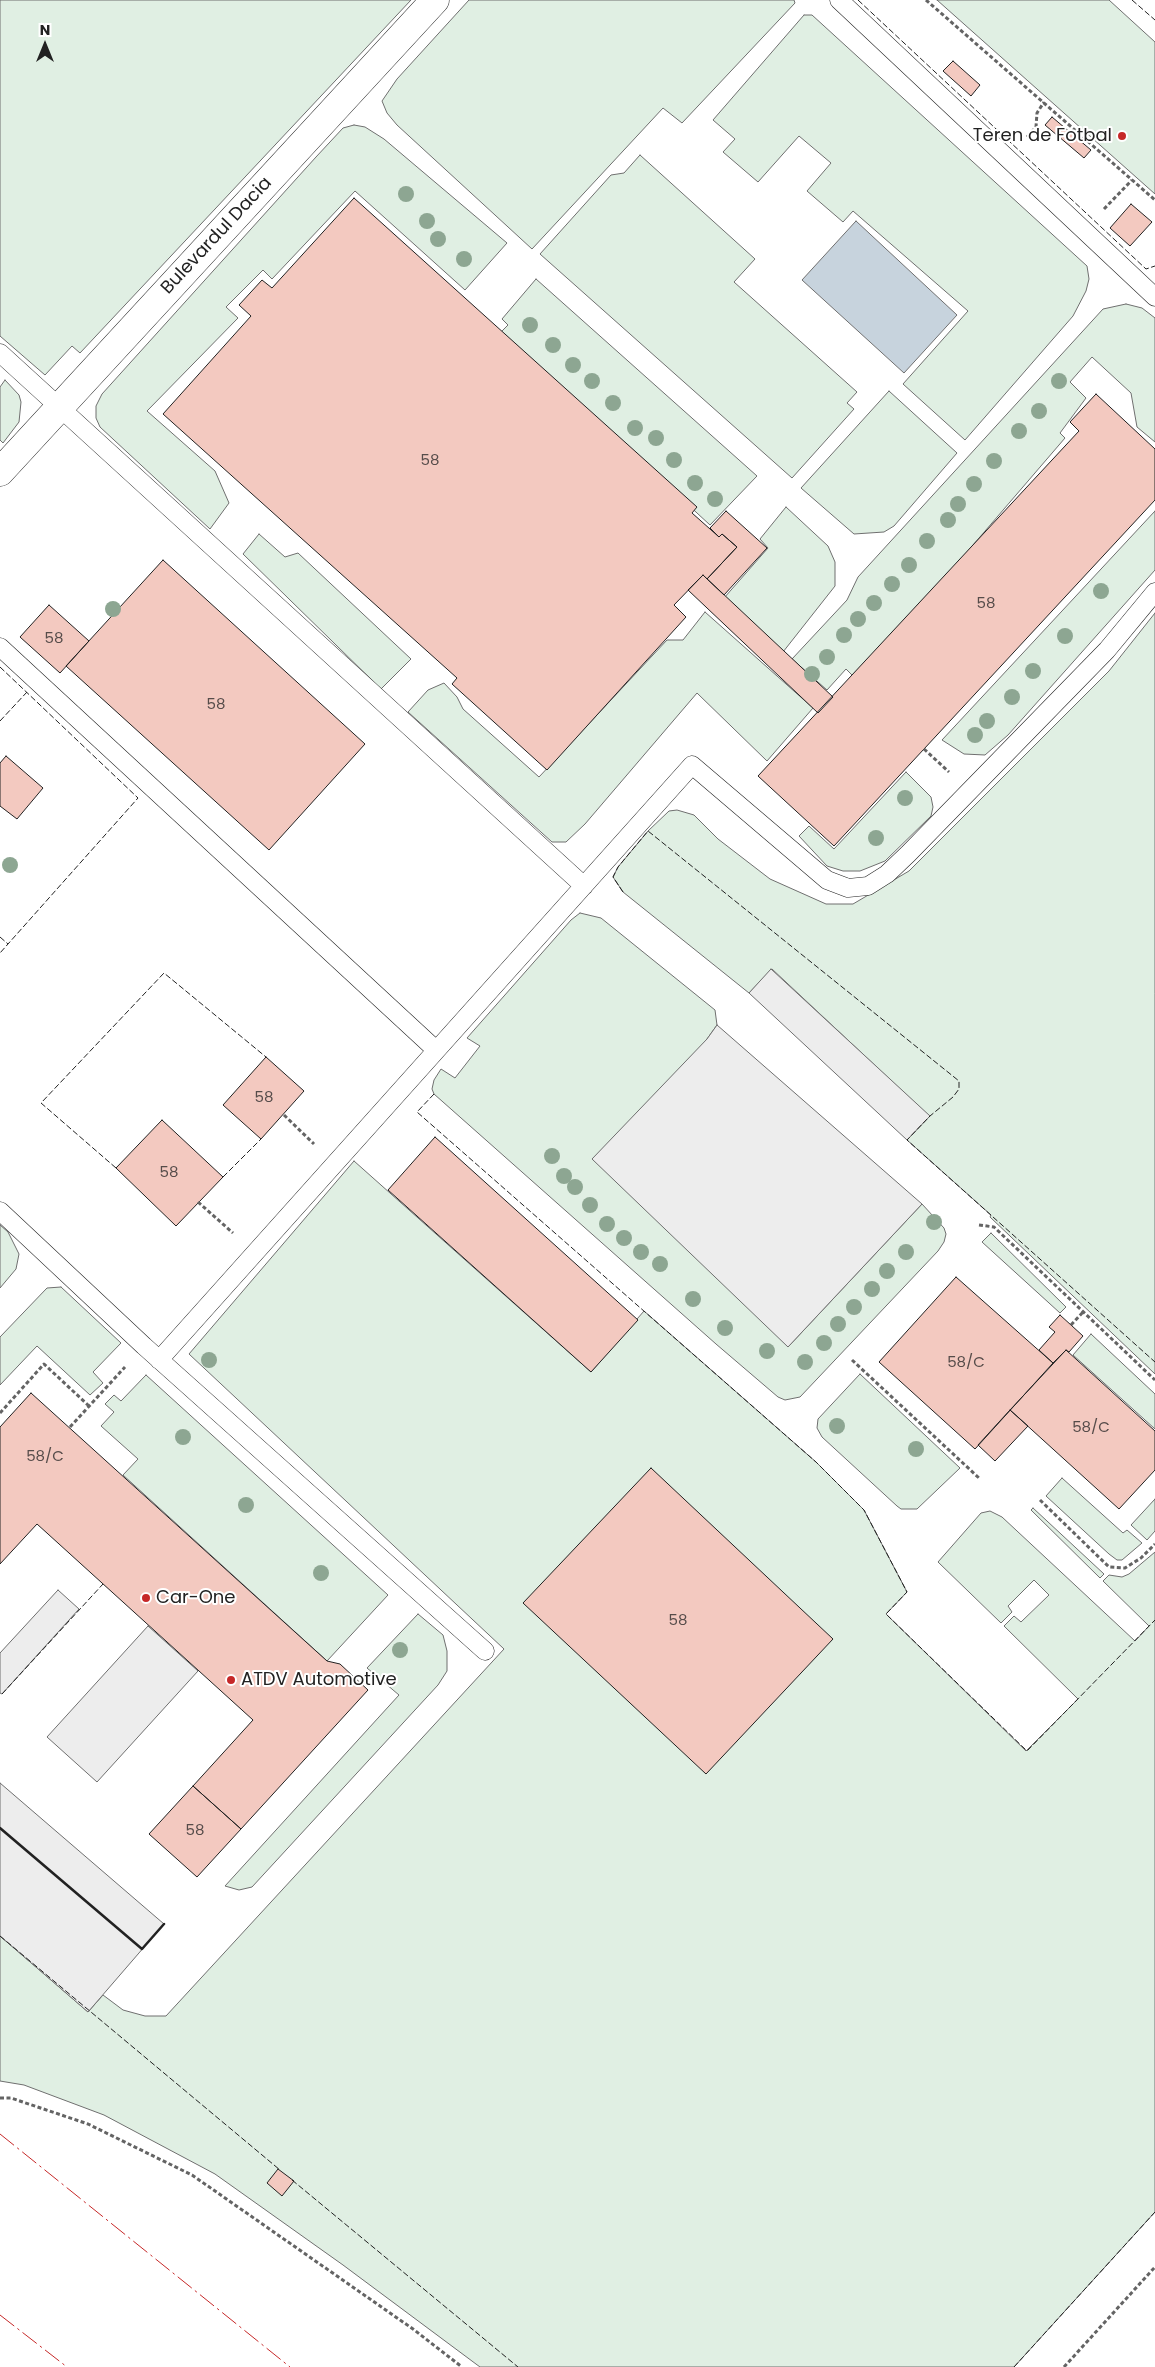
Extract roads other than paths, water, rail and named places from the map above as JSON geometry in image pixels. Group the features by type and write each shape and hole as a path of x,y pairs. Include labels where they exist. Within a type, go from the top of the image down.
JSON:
{"street":[{"name":"Bulevardul Dacia","path":"0,472 435,0"}],"lane":[{"path":"838,0 1155,297"},
{"path":"0,353 584,886"},
{"path":"159,1360 692,765 827,880 848,888 868,886 886,874 908,854 1106,650 1155,592"},
{"path":"0,647 436,1050"},
{"path":"0,1211 159,1360 485,1651"}],"place":[{"name":"Teren de Fotbal","path":"1122,136"},
{"name":"Car-One","path":"146,1598"},
{"name":"ATDV Automotive","path":"231,1680"}]}
